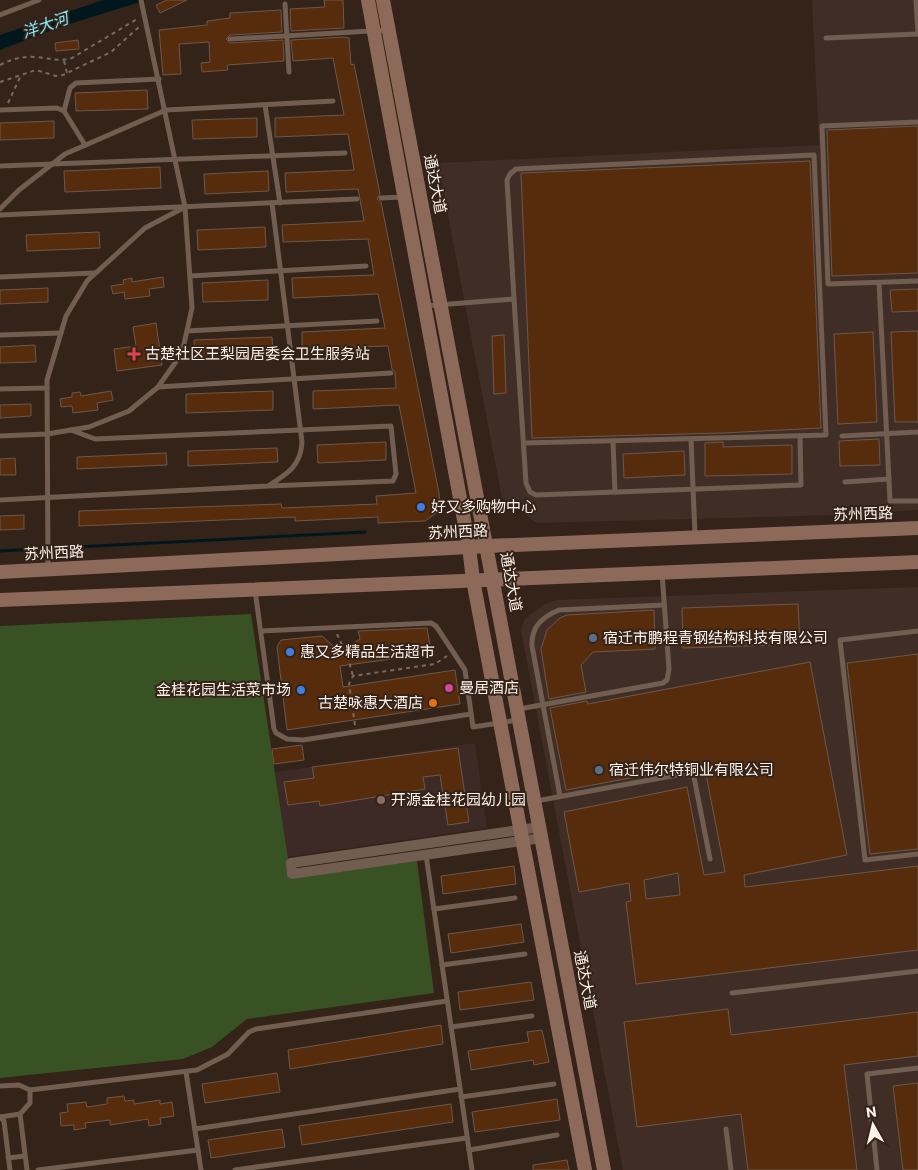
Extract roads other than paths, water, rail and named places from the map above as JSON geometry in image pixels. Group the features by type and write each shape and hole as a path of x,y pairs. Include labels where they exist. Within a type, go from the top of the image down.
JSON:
{"main road":[{"path":"368,0 469,547 473,580 585,1170"},
{"name":"通达大道","path":"383,0 488,546 604,1170"},
{"name":"苏州西路","path":"0,572 488,546 918,528"},
{"path":"0,600 918,562"}],"street":[{"path":"522,836 416,845 291,863 292,874 422,855 541,833"},
{"path":"416,845 422,855"},
{"path":"381,850 382,861"}],"lane":[{"path":"0,15 39,0"},
{"path":"0,436 47,434 90,427 129,411 158,387 182,353 192,308 185,207 142,0"},
{"path":"826,38 918,34 916,0"},
{"path":"285,4 289,72"},
{"path":"230,39 389,30"},
{"path":"64,111 70,88 76,83 159,79"},
{"path":"0,209 19,190 65,154 166,110 333,101"},
{"path":"265,105 280,203"},
{"path":"3,110 56,108 64,111 85,145"},
{"path":"918,122 822,126 828,284 918,281"},
{"path":"0,166 345,153"},
{"path":"524,443 826,435 814,155 516,169 510,174 508,180 526,484 530,492 536,494 615,492 801,485 800,436"},
{"path":"381,198 421,196"},
{"path":"0,215 358,199"},
{"path":"268,486 286,476 301,457 301,430 272,203"},
{"path":"48,570 47,380 66,316 86,281 145,228 185,207"},
{"path":"190,276 366,266"},
{"path":"0,277 96,273"},
{"path":"879,283 890,501 918,501"},
{"path":"424,306 514,299"},
{"path":"187,330 377,321"},
{"path":"0,335 61,333"},
{"path":"158,387 391,373"},
{"path":"0,389 47,388"},
{"path":"0,500 393,481 396,474 391,426 95,439 71,430"},
{"path":"842,436 918,432"},
{"path":"690,438 695,537"},
{"path":"614,440 615,492"},
{"path":"845,482 889,479"},
{"path":"261,631 431,623 436,626 465,670 473,727 500,723 542,705 667,680 669,670 662,572"},
{"path":"255,589 276,733 287,739 303,740 471,714"},
{"path":"560,796 542,705 532,637 539,622 545,616 568,608 664,605"},
{"path":"918,631 840,640 865,860 918,854"},
{"path":"535,801 693,772 710,859"},
{"path":"422,855 434,909 472,1170"},
{"path":"434,909 515,898"},
{"path":"442,965 525,954"},
{"path":"732,993 918,971"},
{"path":"0,1086 20,1085 30,1090 197,1070 228,1054 249,1032 256,1029 447,1001"},
{"path":"451,1026 532,1016"},
{"path":"878,1170 867,1074 918,1068"},
{"path":"186,1072 200,1170"},
{"path":"461,1097 554,1084"},
{"path":"195,1129 460,1089"},
{"path":"0,1117 20,1114 30,1103 30,1090"},
{"path":"20,1114 27,1170"},
{"path":"0,1117 4,1121 10,1170"},
{"path":"726,1129 731,1170"},
{"path":"469,1150 557,1135"},
{"path":"235,1170 467,1138"},
{"path":"38,1170 198,1150"},
{"path":"8,1158 25,1156"}],"water":[{"name":"洋大河","path":"103,0 146,0 54,29 0,50 0,35"}],"waterway":[{"path":"57,548 365,532"},
{"path":"0,551 39,549"}],"place":[{"name":"古楚社区王梨园居委会卫生服务站","path":"134,354"},
{"name":"好又多购物中心","path":"421,507"},
{"name":"宿迁市鹏程青钢结构科技有限公司","path":"593,638"},
{"name":"惠又多精品生活超市","path":"290,652"},
{"name":"曼居酒店","path":"449,688"},
{"name":"金桂花园生活菜市场","path":"301,690"},
{"name":"古楚咏惠大酒店","path":"433,703"},
{"name":"宿迁伟尔特铜业有限公司","path":"599,770"},
{"name":"开源金桂花园幼儿园","path":"381,800"}]}
